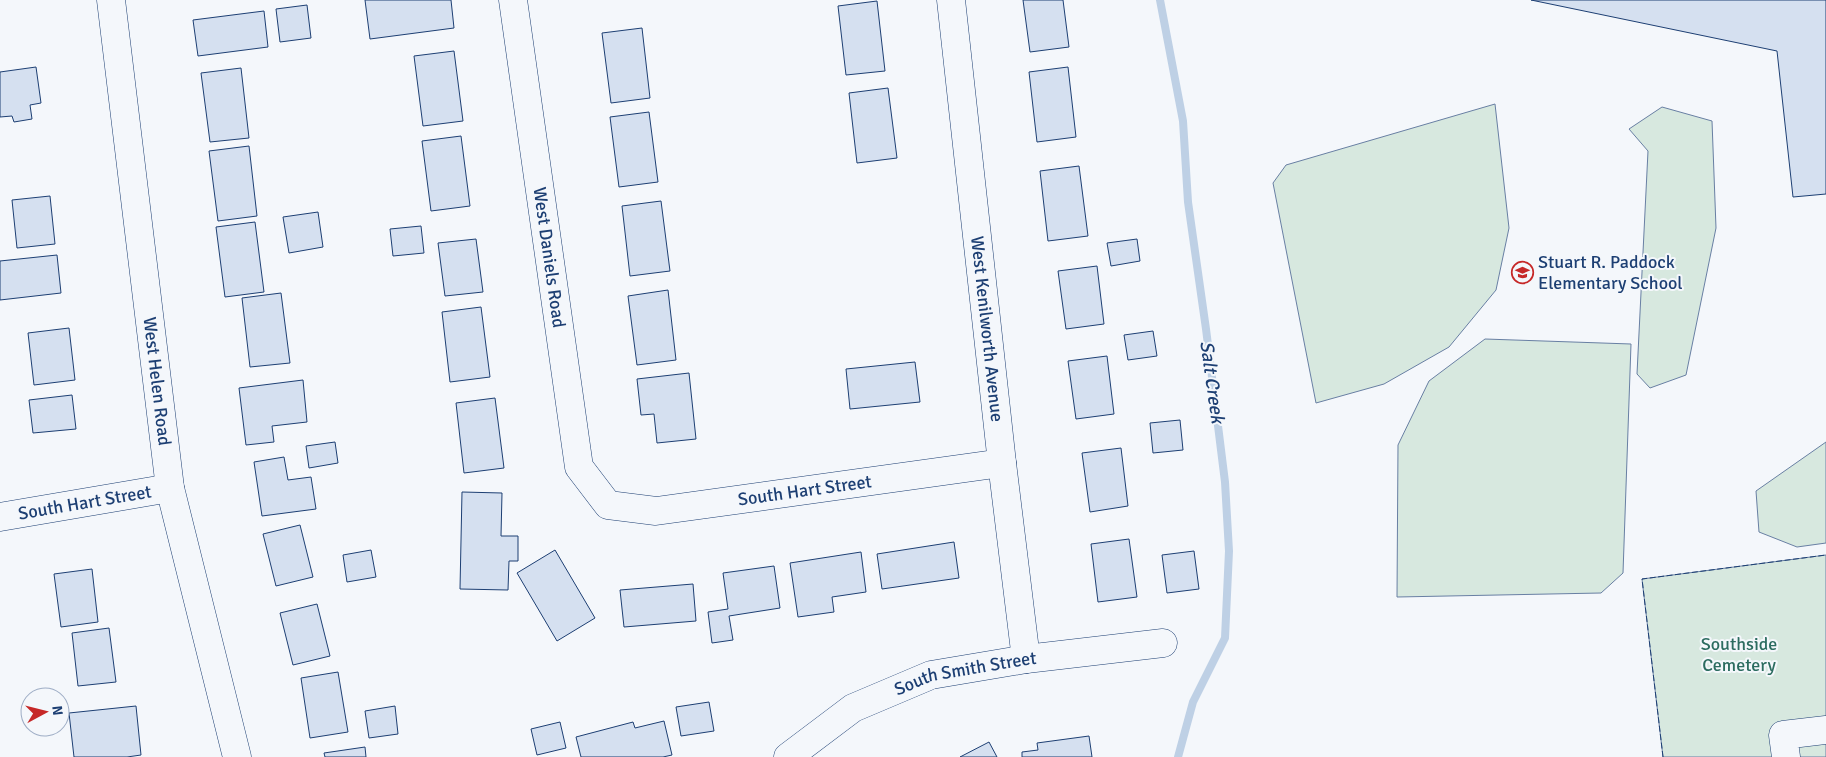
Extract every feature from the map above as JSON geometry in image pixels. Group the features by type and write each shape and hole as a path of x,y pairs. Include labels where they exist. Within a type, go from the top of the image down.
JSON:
{"street":[{"name":"West Helen Road","path":"110,0 170,488 237,757"},
{"name":"West Daniels Road","path":"513,0 579,467 608,505"},
{"name":"West Kenilworth Avenue","path":"951,0 1002,463 1026,660"},
{"name":"South Hart Street","path":"608,505 656,511 1002,463"},
{"name":"South Hart Street","path":"0,517 170,488"},
{"name":"South Smith Street","path":"788,757 853,708 931,675 1026,660 1163,643"},
{"path":"1786,757 1783,735 1826,730"}],"green space":[{"path":"1495,104 1509,228 1496,290 1449,347 1384,384 1316,403 1273,183 1286,165"},
{"path":"1662,107 1712,121 1716,228 1686,375 1650,388 1637,374 1648,151 1629,129"},
{"path":"1485,339 1631,344 1623,573 1601,593 1397,597 1398,445 1429,381"},
{"path":"1826,442 1826,543 1797,547 1759,532 1756,491"},
{"name":"Southside Cemetery","path":"1826,555 1826,757 1663,757 1642,579"}],"building":[{"path":"365,0 451,0 454,28 370,39"},
{"path":"1023,0 1063,0 1069,47 1030,52"},
{"path":"1531,0 1826,0 1826,194 1793,197 1777,51"},
{"path":"877,1 885,71 846,75 838,6"},
{"path":"307,5 311,38 280,42 276,9"},
{"path":"264,11 268,47 198,56 193,20"},
{"path":"642,28 650,98 611,103 602,33"},
{"path":"454,51 463,121 423,126 414,56"},
{"path":"36,67 41,103 30,105 32,119 14,122 12,116 0,117 0,72"},
{"path":"1068,67 1076,137 1037,142 1029,72"},
{"path":"241,68 249,138 210,142 201,73"},
{"path":"888,88 897,158 857,163 849,93"},
{"path":"649,112 658,182 619,187 610,117"},
{"path":"461,136 470,206 431,211 422,141"},
{"path":"249,146 257,216 218,221 209,151"},
{"path":"1079,166 1088,236 1048,241 1040,171"},
{"path":"50,196 55,244 17,248 12,200"},
{"path":"661,201 670,271 630,276 622,206"},
{"path":"318,212 323,247 289,253 283,217"},
{"path":"255,222 264,292 225,297 216,227"},
{"path":"421,226 424,253 393,256 390,229"},
{"path":"476,239 483,292 445,296 438,243"},
{"path":"1137,239 1140,261 1111,266 1107,243"},
{"path":"57,255 61,293 0,300 0,261"},
{"path":"1097,266 1104,324 1066,329 1058,271"},
{"path":"668,290 676,360 637,365 628,296"},
{"path":"281,293 290,363 250,367 242,298"},
{"path":"481,307 490,377 450,382 442,312"},
{"path":"69,328 75,380 34,385 28,333"},
{"path":"1153,331 1157,356 1128,360 1124,335"},
{"path":"1107,356 1114,414 1076,419 1068,361"},
{"path":"915,362 920,402 850,409 846,369"},
{"path":"689,373 696,439 657,443 654,414 641,415 637,379"},
{"path":"303,380 307,422 272,426 274,442 246,445 239,388"},
{"path":"72,395 76,429 33,433 29,400"},
{"path":"495,398 504,468 464,473 456,403"},
{"path":"1180,420 1183,450 1153,453 1150,423"},
{"path":"335,442 338,463 309,468 306,446"},
{"path":"1121,448 1128,506 1090,512 1082,453"},
{"path":"284,457 288,480 311,477 316,509 262,516 254,462"},
{"path":"462,492 502,493 501,536 518,536 518,561 509,561 508,590 460,589"},
{"path":"300,525 313,577 276,586 263,534"},
{"path":"1129,539 1137,597 1098,602 1091,544"},
{"path":"954,542 959,578 882,589 877,554"},
{"path":"371,550 376,577 347,582 343,555"},
{"path":"555,550 595,618 557,641 517,573"},
{"path":"1194,551 1199,589 1167,593 1162,555"},
{"path":"861,552 866,592 832,597 834,612 798,617 790,563"},
{"path":"774,566 780,608 729,616 733,640 712,643 708,612 728,609 723,573"},
{"path":"92,569 98,622 61,627 54,574"},
{"path":"693,584 696,621 624,627 620,590"},
{"path":"317,604 330,656 293,665 280,613"},
{"path":"109,628 116,682 78,686 72,633"},
{"path":"338,672 348,732 310,738 301,678"},
{"path":"709,702 714,731 681,736 676,707"},
{"path":"136,706 141,755 127,757 74,757 70,713"},
{"path":"395,706 398,734 369,738 365,711"},
{"path":"664,721 672,755 663,757 581,757 576,737 633,722 635,728"},
{"path":"560,722 566,748 537,755 531,729"},
{"path":"1089,736 1092,757 1022,757 1022,752 1038,750 1037,743"},
{"path":"989,742 997,757 960,757"},
{"path":"365,747 366,757 325,757 324,753"}],"waterway":[{"name":"Salt Creek","path":"1160,0 1183,121 1188,202 1225,482 1229,551 1225,638 1193,702 1178,757"}],"fence":[{"path":"1663,757 1642,579 1826,555"}],"place":[{"name":"Stuart R. Paddock Elementary School","path":"1522,272"}]}
